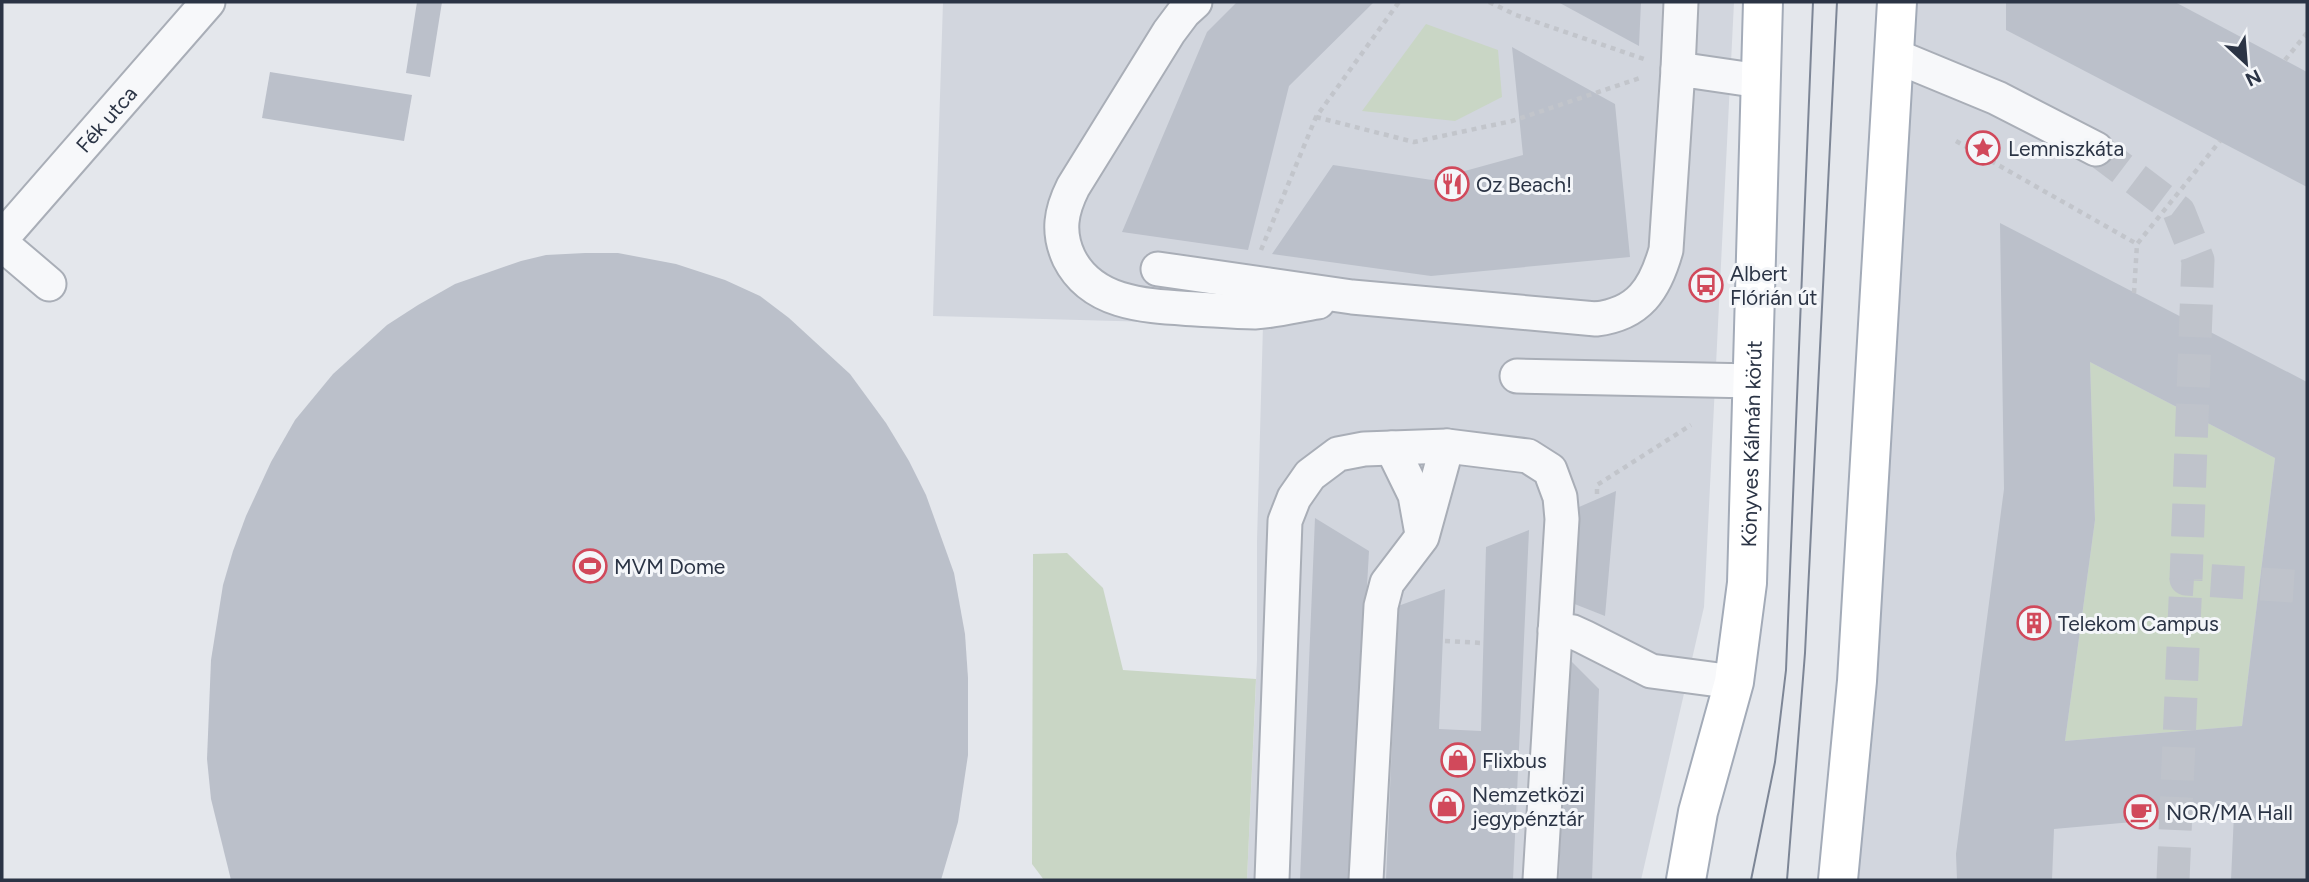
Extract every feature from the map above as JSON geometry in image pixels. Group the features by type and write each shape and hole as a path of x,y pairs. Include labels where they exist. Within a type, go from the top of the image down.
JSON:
{"main road":[{"name":"Könyves Kálmán körút","path":"1686,880 1698,812 1734,682 1747,583 1763,2"},
{"path":"1838,880 1857,681 1897,2"}],"street":[{"name":"Fék utca","path":"2,238 208,2"},
{"path":"1195,2 1169,32 1063,207 1063,245 1072,263 1084,279 1099,290 1141,306 1256,312 1352,297"},
{"path":"1158,269 1352,297 1596,319 1614,317 1634,307 1649,291 1660,271 1666,250 1674,69 1681,2"},
{"path":"1894,55 1997,98 2096,149"},
{"path":"1674,69 1760,81"},
{"path":"2,244 48,284"},
{"path":"1517,376 1754,381"},
{"path":"1366,880 1381,606 1387,583 1423,537 1447,446"},
{"path":"1272,880 1285,521 1294,498 1310,475 1338,454 1364,449 1447,446 1528,456 1550,470 1560,497 1562,519 1539,880"},
{"path":"1392,448 1416,495 1423,537"},
{"path":"1555,630 1573,632 1651,671 1734,682"}],"path":[{"path":"1260,284 1260,251 1317,117 1399,2"},
{"path":"1489,2 1516,16 1674,69"},
{"path":"2285,60 2307,33"},
{"path":"1317,117 1414,142 1511,121 1674,69"},
{"path":"1956,141 2137,244"},
{"path":"2134,293 2137,244 2220,141"},
{"path":"1596,497 1597,485 1691,425"},
{"path":"1445,641 1482,643"}],"shaded area":[{"path":"943,2 1734,2 1704,607 1641,880 1247,880 1257,660 1257,541 1263,325 933,316"},
{"path":"1908,2 2307,2 2307,880 1854,880"}],"green space":[{"path":"1426,24 1498,50 1502,97 1455,121 1362,111"},
{"path":"2090,362 2275,458 2242,726 2065,741 2095,520"},
{"path":"1067,553 1103,588 1123,670 1256,679 1247,880 1044,880 1032,864 1033,554"}],"building":[{"path":"417,2 442,2 430,77 406,73"},
{"path":"1237,2 1374,2 1289,86 1248,250 1122,232 1207,32"},
{"path":"1558,2 1641,2 1639,46"},
{"path":"2006,2 2175,2 2307,72 2307,187 2006,30"},
{"path":"1512,47 1615,104 1630,257 1431,276 1272,254 1333,165 1432,180 1523,155"},
{"path":"270,72 412,95 404,141 262,118"},
{"name":"Telekom Campus","path":"2000,223 2307,382 2306,880 2231,880 2234,813 2054,829 2052,880 1957,880 1956,854 2004,489","holes":["2090,362 2275,458 2242,726 2065,741 2095,520"]},
{"name":"MVM Dome","path":"618,253 676,264 725,280 760,296 789,318 850,374 886,423 909,461 926,495 954,573 965,634 968,755 958,822 941,880 231,880 211,799 207,759 211,660 223,585 233,551 271,462 295,420 333,374 387,325 455,284 546,255"},
{"path":"1616,491 1605,616 1572,603 1579,507"},
{"path":"1315,518 1369,551 1350,880 1300,880"},
{"path":"1529,530 1513,880 1386,880 1398,606 1445,589 1439,729 1481,731 1486,547"},
{"path":"1567,657 1599,689 1592,880 1559,880"}],"tunnel":[{"path":"2096,149 2179,212 2198,260 2186,579 2307,587"},
{"path":"2173,880 2186,579"}],"tram line":[{"path":"1751,880 1775,762 1786,670 1813,2"},
{"path":"1787,880 1805,653 1837,2"}],"place":[{"name":"Lemniszkáta","path":"1983,148"},
{"name":"Oz Beach!","path":"1452,184"},
{"name":"Albert Flórián út","path":"1706,285"},
{"name":"MVM Dome","path":"590,566"},
{"name":"Telekom Campus","path":"2034,623"},
{"name":"Flixbus","path":"1458,760"},
{"name":"Nemzetközi jegypénztár","path":"1447,806"},
{"name":"NOR/MA Hall","path":"2141,812"}]}
